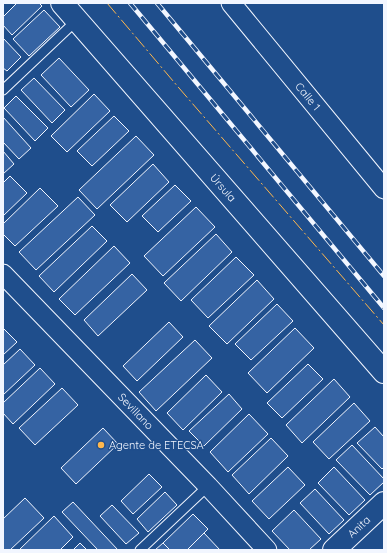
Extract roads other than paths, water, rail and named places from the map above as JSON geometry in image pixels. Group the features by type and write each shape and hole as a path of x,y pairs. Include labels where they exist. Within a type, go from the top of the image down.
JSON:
{"street":[{"name":"Úrsula","path":"62,3 384,372"},
{"name":"Calle 1","path":"231,3 384,189"},
{"name":"Sevillano","path":"3,274 208,486 267,550"},
{"name":"Anita","path":"334,550 384,503"}],"lane":[{"path":"3,90 77,20"},
{"path":"140,550 208,486"}],"railway":[{"path":"130,3 384,308"},
{"path":"157,3 384,276"}],"place":[{"name":"Agente de ETECSA","path":"101,445"}]}
